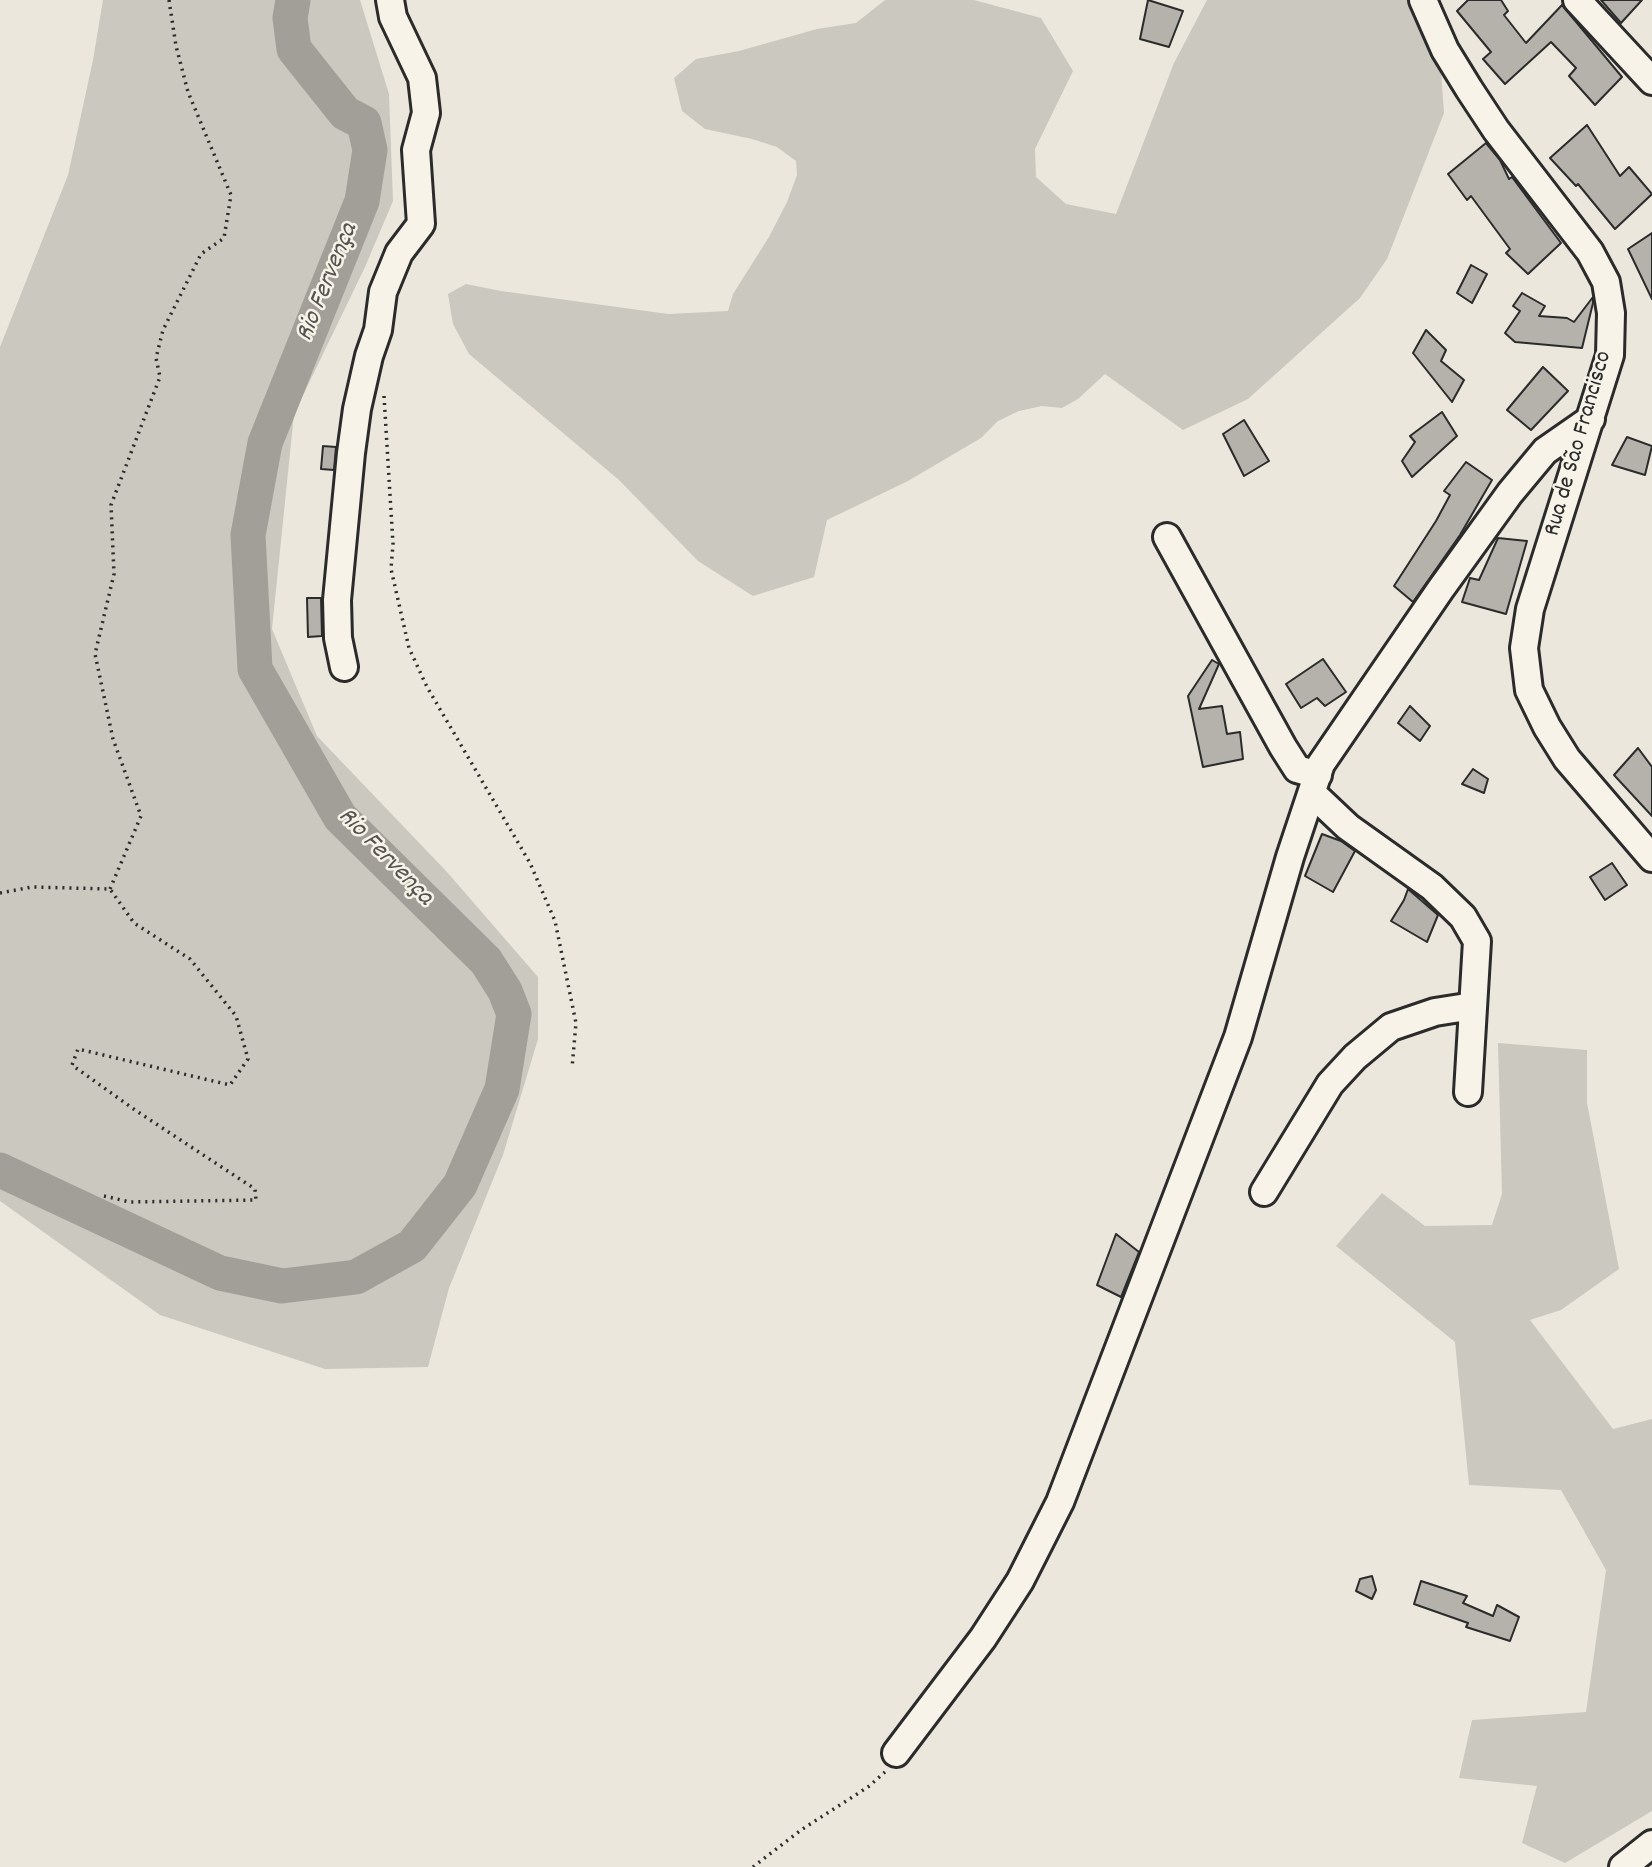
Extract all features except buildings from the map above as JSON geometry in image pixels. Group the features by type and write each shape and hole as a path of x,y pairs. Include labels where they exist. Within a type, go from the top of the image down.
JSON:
{"street":[{"path":"344,667 338,638 337,600 357,409 377,330 383,292 399,253 421,224 416,150 426,113 422,78 393,17 390,0"},
{"name":"Rua de São Francisco","path":"1423,0 1445,50 1469,89 1496,130 1590,252 1606,282 1611,313 1610,355 1530,609 1524,648 1529,690 1547,727 1567,759 1652,858"},
{"path":"1577,0 1652,80"},
{"path":"897,1753 983,1639 1020,1581 1060,1502 1238,1037 1290,857 1321,764 1510,493 1545,451 1591,419"},
{"path":"1167,537 1297,769 1315,784 1348,827 1432,887 1463,917 1477,941 1468,1092"},
{"path":"1264,1192 1330,1084 1355,1057 1391,1027 1435,1012 1473,1006"},
{"path":"1623,1867 1652,1844"}],"path":[{"path":"110,888 141,816 113,739 94,654 114,573 111,505 160,377 156,358 163,330 201,254 224,238 231,195 188,92 176,46 169,0"},
{"path":"383,386 393,544 391,569 409,648 427,687 530,863 555,921 576,1023 572,1068"},
{"path":"0,893 32,887 110,888"},
{"path":"104,1195 130,1202 256,1200 255,1188 135,1110 72,1065 78,1049 230,1085 248,1059 236,1016 190,959 134,923 110,888"},
{"path":"753,1867 801,1830 869,1787 889,1768 897,1753"}],"shaded area":[{"path":"103,0 360,0 389,94 393,201 365,267 294,414 272,629 317,736 447,872 538,977 538,1039 503,1155 449,1288 428,1367 325,1369 160,1315 0,1201 0,347 68,175"},
{"path":"885,0 974,0 1041,18 1073,71 1035,149 1036,177 1066,204 1116,214 1174,63 1207,0 1413,0 1441,70 1444,113 1387,259 1360,298 1248,399 1183,430 1105,374 1078,399 1062,408 1042,406 1019,411 998,421 981,438 908,481 827,520 814,577 753,596 698,561 619,480 469,354 453,324 448,294 466,284 668,314 728,311 733,294 769,237 787,202 797,175 796,161 777,147 705,129 682,111 674,78 696,59 739,51 817,29 856,23"},
{"path":"1498,1043 1587,1050 1587,1103 1619,1269 1561,1310 1530,1320 1613,1429 1652,1419 1652,1811 1565,1863 1522,1843 1537,1786 1459,1778 1472,1720 1586,1712 1606,1570 1561,1490 1469,1485 1455,1342 1336,1246 1382,1193 1425,1226 1492,1225 1502,1194"}],"waterway":[{"name":"Rio Fervença","path":"0,1170 220,1273 282,1286 356,1277 412,1246 460,1185 502,1089 514,1014 505,991 486,961 340,817 255,669 248,535 265,443 362,201 370,150 364,123 345,113 294,49 290,18 293,0"}]}
